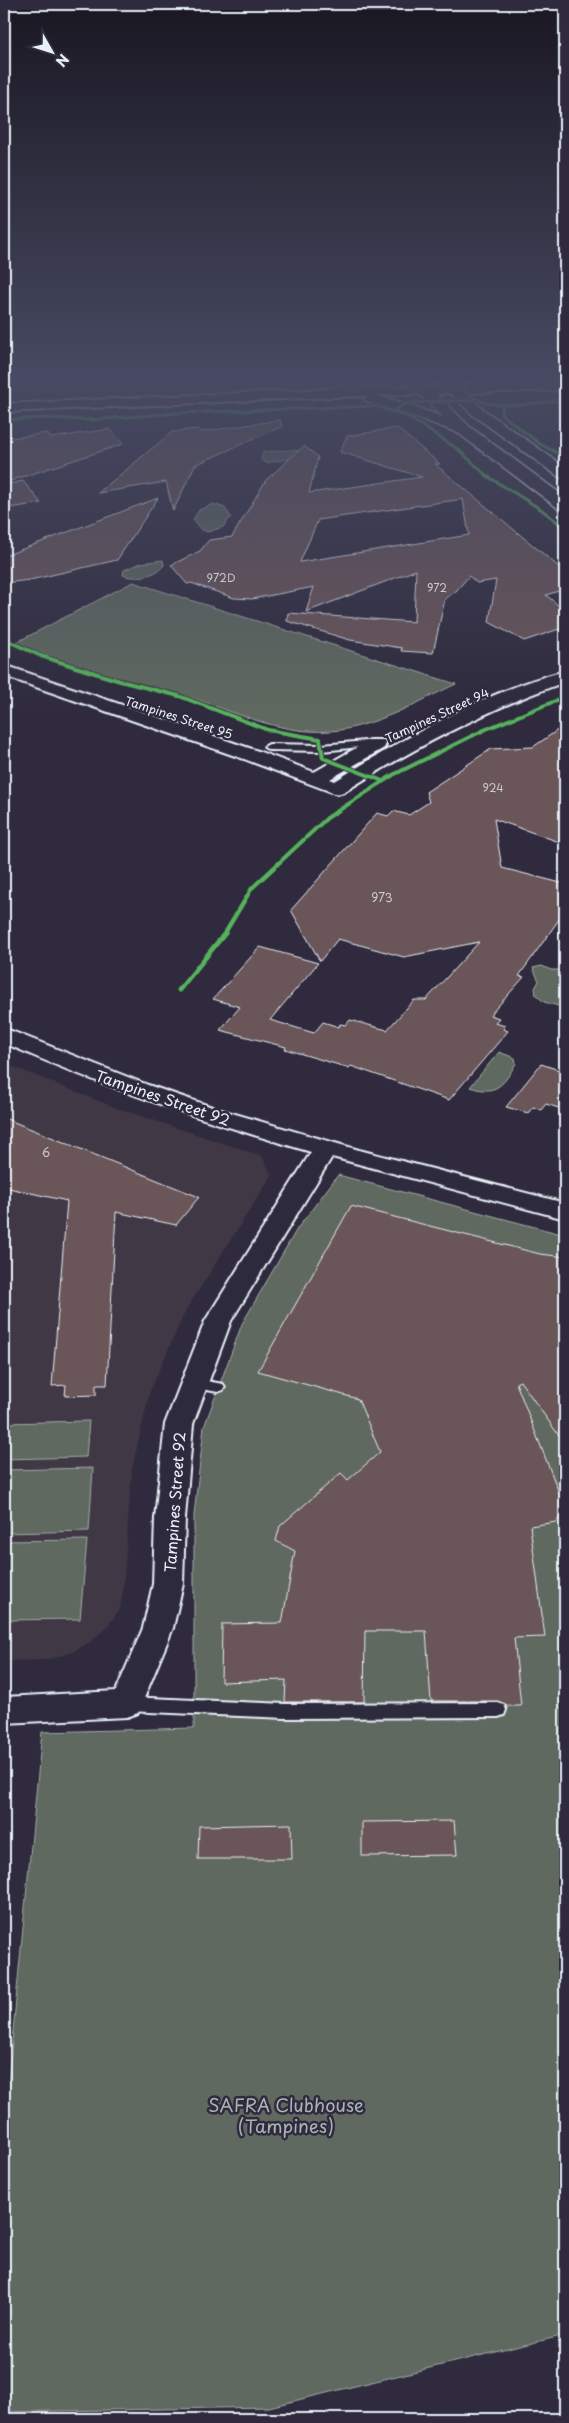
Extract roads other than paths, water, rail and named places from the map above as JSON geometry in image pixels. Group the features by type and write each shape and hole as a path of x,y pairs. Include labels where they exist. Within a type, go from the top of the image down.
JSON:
{"main road":[{"path":"544,489 565,505"}],"street":[{"name":"Tampines Street 95","path":"4,660 269,747 333,779"},
{"name":"Tampines Street 94","path":"333,779 380,742 434,715 502,685 565,661"},
{"name":"Tampines Street 95","path":"4,670 251,755 333,779"},
{"name":"Tampines Street 94","path":"333,779 400,749 458,719 565,676"},
{"name":"Tampines Street 92","path":"4,1035 83,1070 231,1120 565,1211"},
{"name":"Tampines Street 92","path":"127,1704 158,1628 168,1584 170,1518 180,1424 206,1386 218,1321 326,1147"},
{"path":"4,1710 127,1704"}],"lane":[{"path":"269,747 354,747 380,742"},
{"path":"127,1704 285,1710 498,1710"}],"park label":[{"name":"SAFRA Clubhouse (Tampines)","path":"286,2114"}]}
